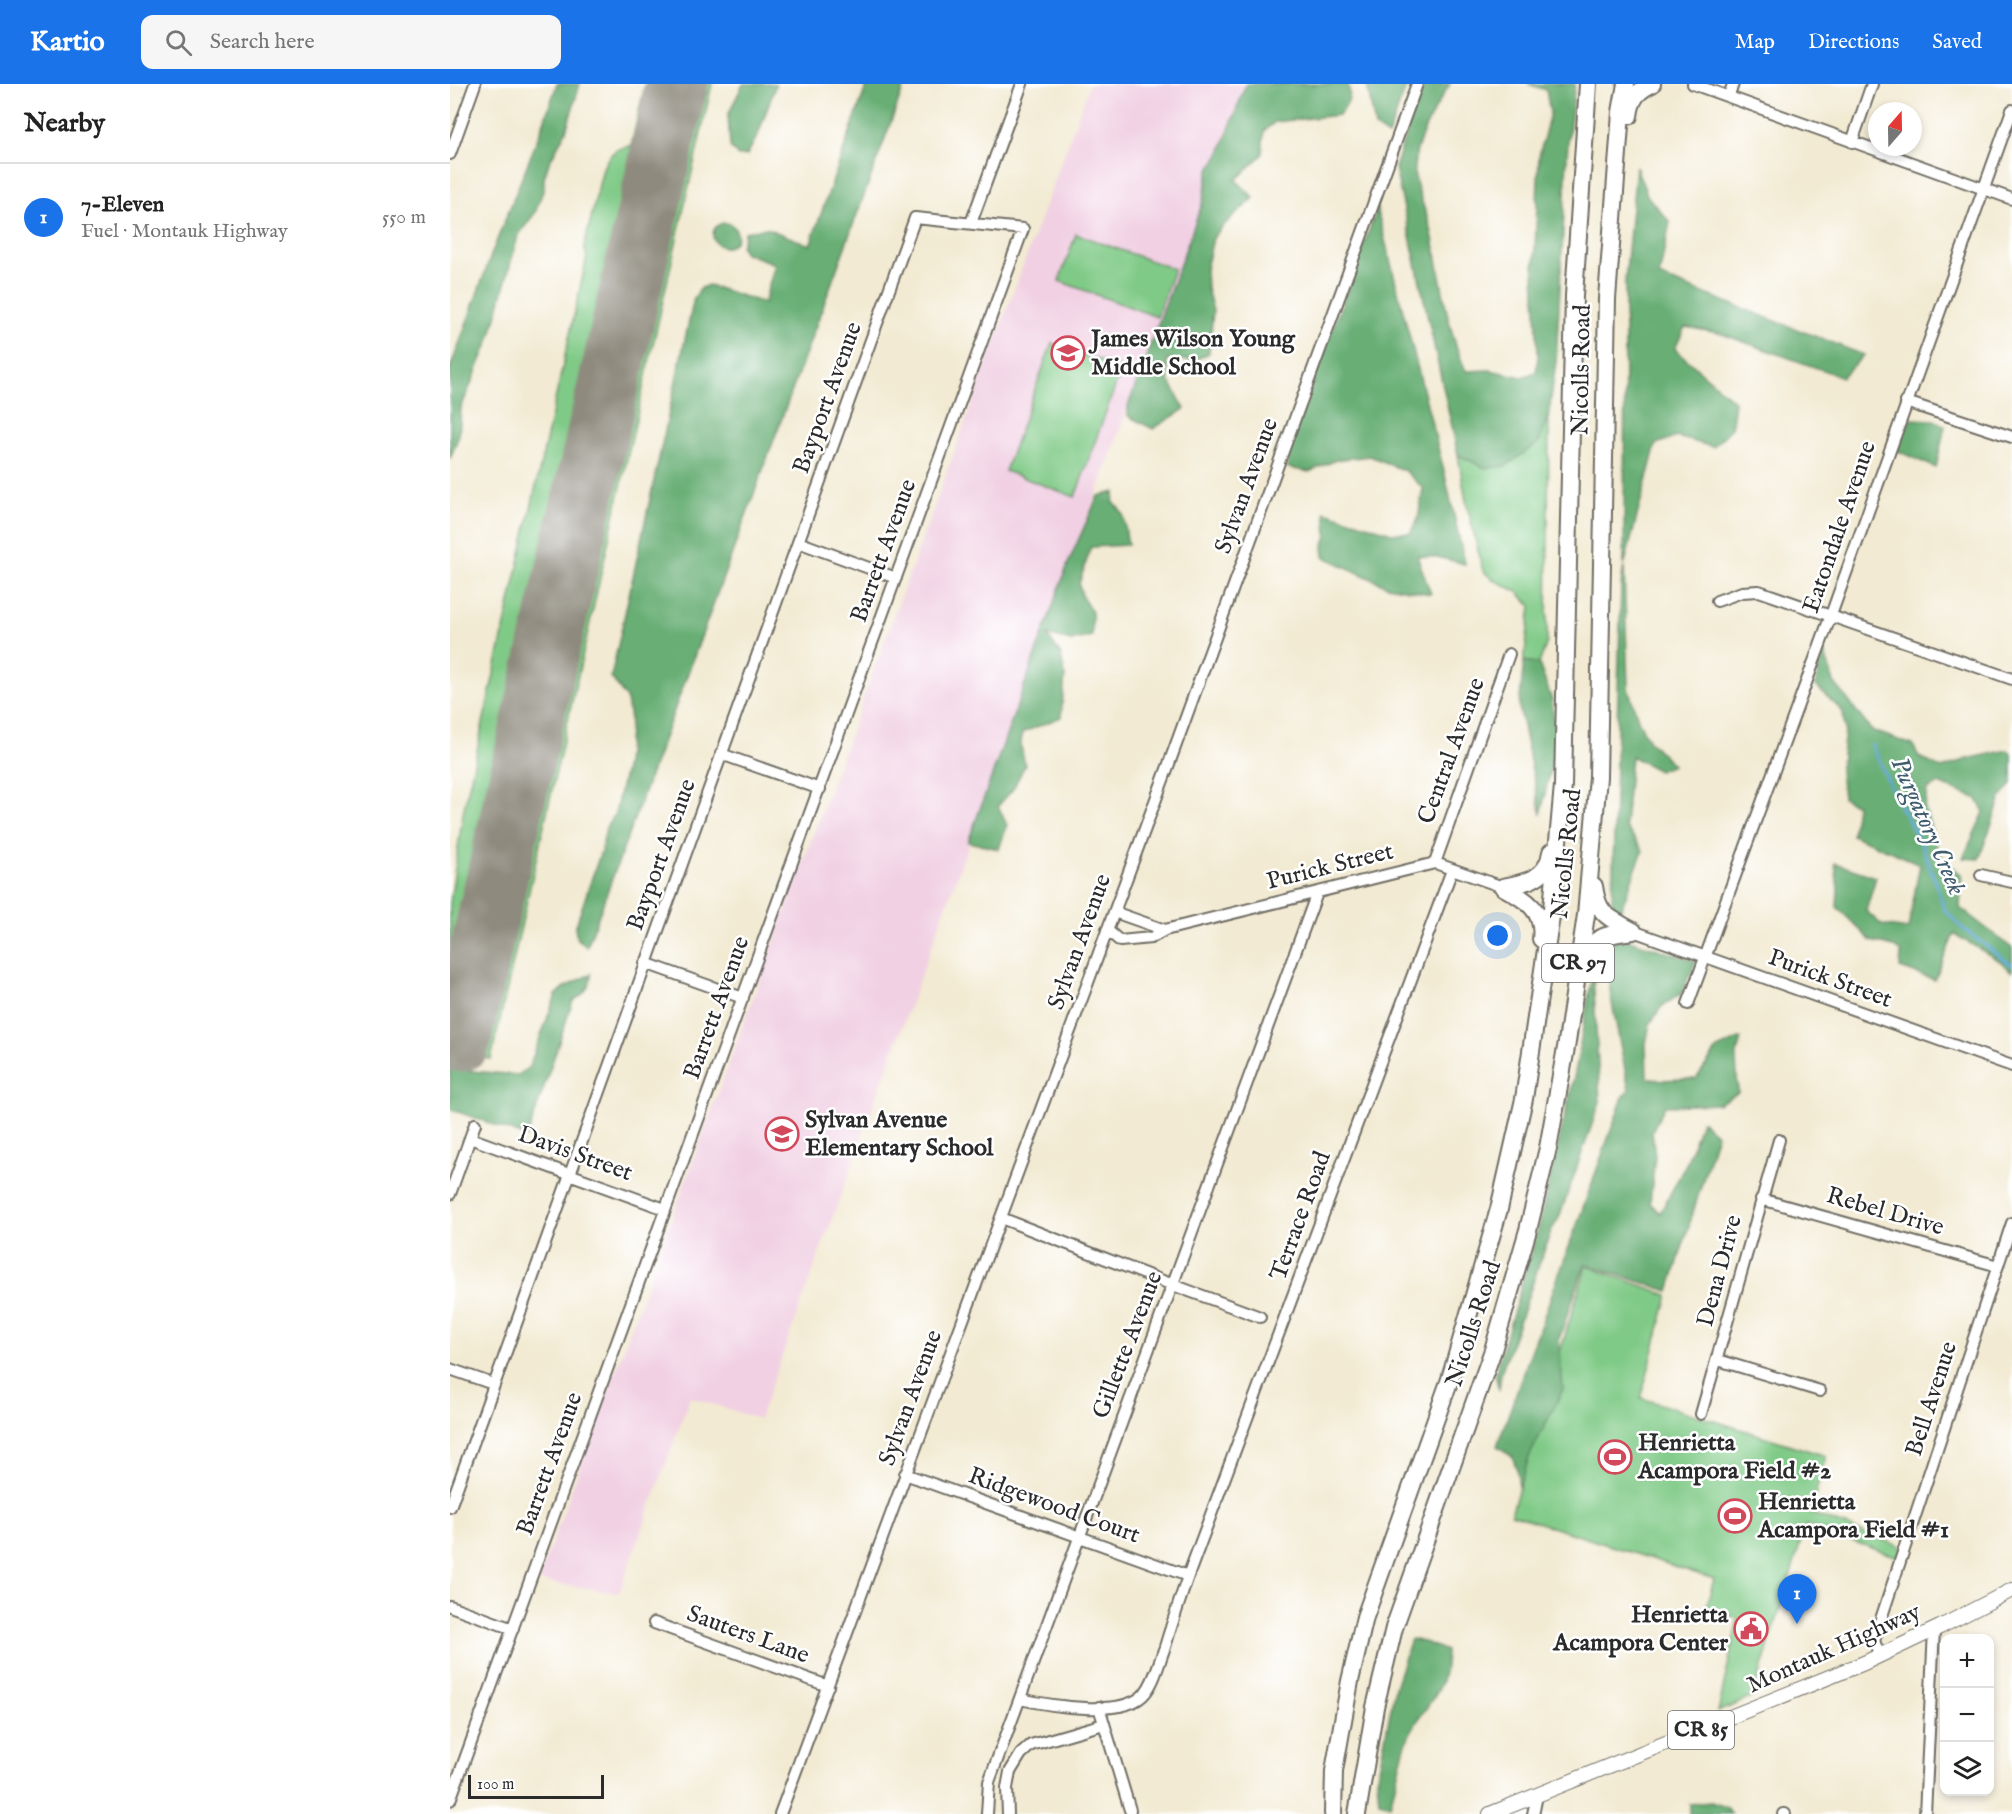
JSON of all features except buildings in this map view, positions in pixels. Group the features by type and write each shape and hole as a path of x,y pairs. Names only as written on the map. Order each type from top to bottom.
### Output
{"highway":[{"name":"Nicolls Road","path":"1357,1814 1375,1707 1394,1628 1493,1350 1528,1230 1548,1148 1573,1000 1592,866 1598,777 1607,299 1621,112 1626,84"},
{"path":"1611,238 1619,201 1630,107 1634,96 1642,88 1652,84"},
{"name":"Nicolls Road","path":"1333,1814 1334,1771 1350,1681 1365,1617 1450,1379 1499,1209 1524,1099 1553,903 1561,808 1574,296 1587,87"},
{"path":"1503,887 1527,883 1543,873 1550,859 1553,826 1561,808"},
{"path":"1592,866 1596,904 1606,915 1633,931"},
{"path":"1503,887 1525,899 1535,910 1543,926 1538,962 1543,970"},
{"path":"1573,1000 1587,953 1594,942 1603,936 1633,931"},
{"path":"1323,1814 1334,1771"},
{"path":"1363,1780 1365,1801 1371,1814"}],"main road":[{"name":"Montauk Highway","path":"1538,1796 1880,1656 2012,1590"},
{"name":"CR 85","path":"1490,1814 1538,1796"}],"street":[{"path":"450,154 475,84"},
{"path":"971,223 1022,84"},
{"name":"Sylvan Avenue","path":"780,1814 1417,84"},
{"path":"1693,84 2012,199"},
{"path":"1729,96 1733,84"},
{"path":"1852,142 1872,84"},
{"name":"Eatondale Avenue","path":"1688,1004 1831,615 2012,110"},
{"name":"Bayport Avenue","path":"450,1507 915,218 971,223"},
{"name":"Barrett Avenue","path":"450,1800 1023,230 971,223"},
{"path":"1906,402 2012,437"},
{"path":"798,543 896,578"},
{"path":"1717,601 1742,592 1759,591 2012,679"},
{"name":"Central Avenue","path":"1436,863 1509,654"},
{"path":"721,754 820,789"},
{"path":"1436,863 1503,887"},
{"name":"Purick Street","path":"1107,930 1120,941 1151,938 1165,930 1436,863"},
{"name":"Terrace Road","path":"1020,1699 1058,1707 1099,1707 1123,1706 1144,1695 1157,1670 1188,1576 1452,870"},
{"path":"1981,875 2012,882"},
{"name":"Gillette Avenue","path":"987,1814 989,1782 1317,893"},
{"path":"1114,912 1165,930"},
{"name":"Purick Street","path":"1633,931 2012,1066"},
{"path":"645,963 743,998"},
{"path":"450,1194 475,1124"},
{"name":"Davis Street","path":"470,1138 665,1209"},
{"name":"Dena Drive","path":"1701,1414 1779,1140"},
{"name":"Rebel Drive","path":"1761,1199 1998,1266"},
{"path":"1000,1218 1260,1317"},
{"name":"Bell Avenue","path":"1880,1656 1874,1643 2012,1222"},
{"path":"1718,1360 1820,1391"},
{"path":"450,1369 493,1384"},
{"name":"Ridgewood Court","path":"905,1474 1188,1576"},
{"path":"450,1606 513,1629"},
{"name":"Sauters Lane","path":"654,1623 828,1686"},
{"path":"1925,1814 1934,1630"},
{"path":"1099,1707 1130,1810"},
{"path":"1008,1814 1006,1788 1011,1772 1021,1754 1031,1745 1104,1724"},
{"path":"1533,1814 1538,1796"}],"shaded area":[{"path":"1090,84 1246,84 759,1419 690,1397 619,1593 538,1581"}],"green space":[{"path":"557,84 580,84 566,131 549,163 544,178 544,188 535,213 518,236 490,339 461,408 459,435 450,459 450,369"},
{"path":"645,84 712,84 491,1059 450,1051 450,903 463,813 587,257 584,247 603,168 614,152 631,146"},
{"path":"743,84 776,84 758,135 747,155 738,156 730,147 728,115"},
{"path":"867,84 905,84 587,947 577,939 575,928 602,848 606,827 615,814 626,764 630,720 627,700 611,677 694,298 701,288 708,285 764,303 775,264 745,253 741,247 745,232 766,228 810,245"},
{"path":"1246,84 1348,84 1349,97 1339,115 1275,122 1264,131 1262,155 1236,180 1254,198 1213,238 1206,269 1207,288 1213,311 1209,353 1194,361 1167,359 1169,380 1185,409 1153,429 1128,416 1128,406 1202,204 1209,170 1220,153"},
{"path":"1367,84 1407,84 1388,136 1375,127"},
{"path":"1425,84 1450,84 1422,134 1414,174 1431,229 1453,337 1466,371 1490,370 1522,377 1536,372 1538,356 1534,273 1539,156 1550,113 1546,90 1528,84 1575,84 1568,141 1556,362 1549,414 1539,442 1506,466 1485,468 1458,455 1395,168 1414,109"},
{"path":"1636,167 1648,197 1670,222 1659,276 1864,355 1842,377 1719,333 1685,327 1675,349 1735,402 1731,429 1713,447 1677,437 1656,444 1624,566 1625,281"},
{"path":"1377,209 1445,475 1465,564 1437,557 1417,556 1431,594 1387,586 1324,557 1323,547 1327,535 1325,512 1392,533 1410,533 1418,519 1423,488 1405,471 1370,456 1336,460 1309,472 1288,468 1288,449"},
{"path":"725,223 734,226 737,235 734,244 725,247 716,244 713,235 716,226"},
{"path":"1076,234 1174,269 1157,317 1059,281"},
{"path":"1052,343 1122,368 1075,497 1005,471"},
{"path":"1549,414 1547,642 1539,664 1524,661 1531,606 1518,592 1494,580 1483,571 1466,501 1458,455 1485,467 1506,466"},
{"path":"1911,419 1934,420 1945,426 1936,468 1896,450 1905,427"},
{"path":"1115,492 1113,501 1123,514 1128,545 1091,547 1079,584 1083,599 1092,612 1092,636 1071,641 1047,635 1061,655 1065,676 1061,717 1022,733 1021,746 1025,765 1013,789 998,806 1007,825 999,849 968,842 1069,561 1098,496"},
{"path":"1624,566 1628,688 1639,722 1649,741 1673,765 1659,771 1631,756 1625,826 1643,850 1620,912 1612,902 1621,585"},
{"path":"1824,651 1834,682 1871,730 1913,745 1919,757 1942,769 1967,759 2008,750 2012,753 2012,784 2001,798 1979,859 1963,858 1984,812 1976,798 1938,784 1927,790 1925,809 1943,858 1962,875 1960,908 2012,948 2012,972 2000,961 1954,934 1935,980 1900,968 1901,952 1894,947 1871,941 1837,907 1838,889 1835,863 1876,877 1866,911 1882,925 1908,929 1920,864 1852,835 1856,805 1843,798 1840,770 1845,731 1843,712 1815,685"},
{"path":"1524,661 1539,664 1552,700 1556,742 1541,814 1519,707"},
{"path":"1629,940 1696,961 1681,994 1662,1006 1650,1024 1646,1043 1647,1078 1696,1079 1717,1049 1741,1038 1736,1058 1738,1093 1718,1104 1665,1106 1652,1131 1655,1156 1650,1203 1660,1213 1687,1162 1701,1121 1717,1134 1669,1291 1585,1264 1559,1339 1563,1389 1529,1457 1519,1488 1517,1470 1512,1456 1497,1446 1623,1097 1629,1090 1611,998 1605,948 1614,941"},
{"path":"1593,971 1600,1102 1501,1373 1499,1390 1495,1374 1538,1229 1575,1073"},
{"path":"591,974 586,990 573,1001 527,1137 450,1109 450,1069 518,1075 529,1067 556,995 565,987"},
{"path":"1586,1266 1668,1295 1641,1398 1826,1456 1810,1513 1902,1547 1898,1557 1806,1525 1753,1697 1718,1712 1738,1619 1706,1608 1714,1579 1511,1514"},
{"path":"1411,1639 1446,1651 1445,1666 1439,1688 1416,1722 1407,1741 1390,1805 1379,1802 1377,1779 1395,1687"},
{"path":"1711,1802 1726,1807 1731,1814 1690,1814 1690,1804"}],"waterway":[{"name":"Purgatory Creek","path":"1872,745 1895,797 1922,845 1945,910 1962,928 2012,965"}],"runway":[{"path":"460,1041 677,84"}],"place":[{"name":"James Wilson Young Middle School","path":"1068,353"},
{"name":"Sylvan Avenue Elementary School","path":"782,1134"},
{"name":"Henrietta Acampora Field #2","path":"1615,1457"},
{"name":"Henrietta Acampora Field #1","path":"1735,1516"},
{"name":"7-Eleven","path":"1797,1624"},
{"name":"Henrietta Acampora Center","path":"1751,1629"}]}
